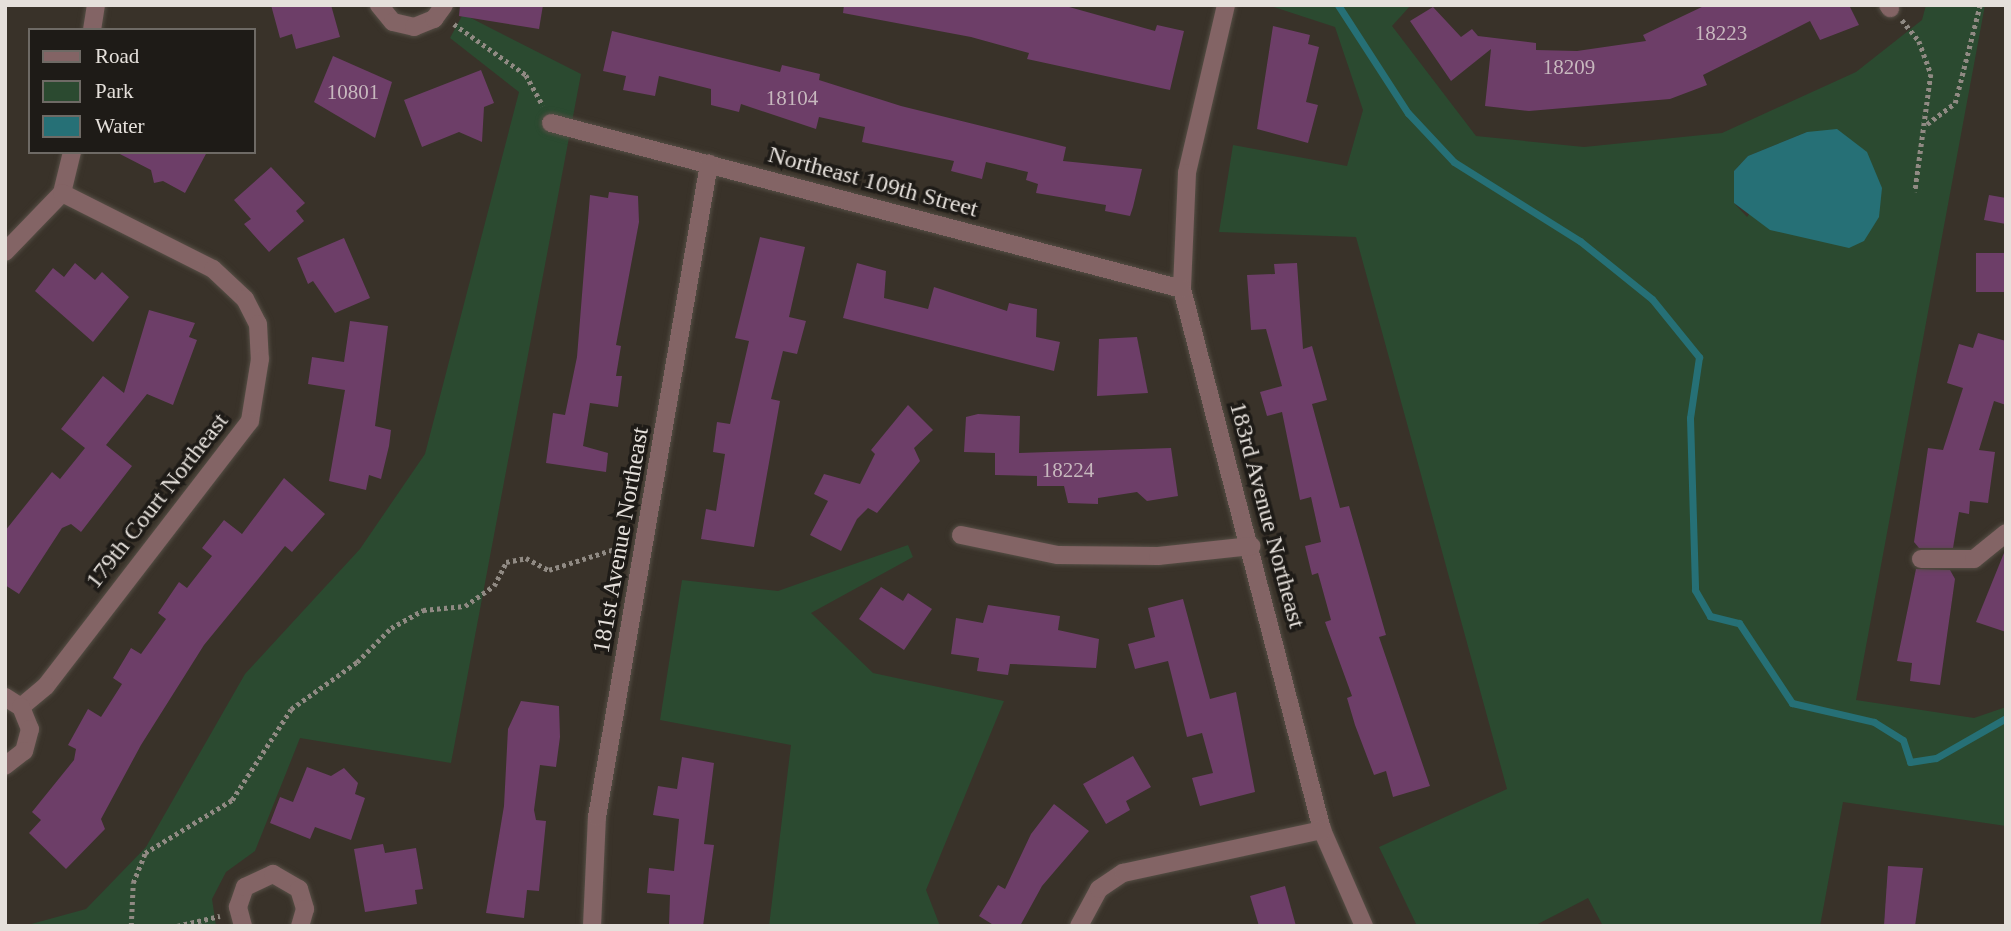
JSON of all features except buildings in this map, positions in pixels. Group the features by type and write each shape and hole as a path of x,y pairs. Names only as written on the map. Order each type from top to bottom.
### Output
{"street":[{"path":"92,28 96,5"},
{"path":"379,5 403,26 425,24 441,9"},
{"name":"183rd Avenue Northeast","path":"1226,5 1186,184 1182,289 1251,546 1322,831 1364,926"},
{"name":"Northeast 109th Street","path":"551,122 1182,289"},
{"path":"5,252 62,194 72,154"},
{"name":"181st Avenue Northeast","path":"592,926 597,817 709,164"},
{"name":"179th Court Northeast","path":"21,707 46,686 250,421 260,359 258,324 246,299 213,269 62,194"},
{"path":"1921,559 1974,559 2006,533"},
{"path":"961,535 1058,555 1158,556 1251,546"},
{"path":"5,697 21,707 29,740 5,766"},
{"path":"1079,926 1099,889 1123,873 1322,831"},
{"path":"241,919 240,897 253,880 283,877 304,899 300,926"}],"path":[{"path":"1926,125 1955,103 1980,5"},
{"path":"1889,6 1919,41 1931,74 1915,192"},
{"path":"441,9 536,88"},
{"path":"131,926 133,883 145,853 232,800 291,709 358,662 391,628 423,610 465,606 494,586 506,562 526,558 549,570 618,548"},
{"path":"177,926 241,919"}],"green space":[{"path":"1268,5 1411,5 1392,26 1476,136 1584,147 1722,133 1856,72 1922,20 1926,5 1985,5 1856,700 1974,718 2006,707 2006,826 1843,802 1820,926 1603,926 1588,898 1534,926 1417,926 1379,847 1507,789 1356,237 1219,232 1233,145 1347,166 1363,110 1335,27","holes":["1807,132 1747,217 1734,203 1734,171 1748,156"]},
{"path":"463,14 581,74 451,763 300,738 255,851 226,872 212,899 216,926 24,926 86,909 146,847 245,674 360,549 425,454 519,92 450,38"},
{"path":"908,545 913,557 811,613 873,673 1004,701 926,890 940,926 769,926 791,745 660,720 682,580 778,591"}],"water":[{"path":"1837,129 1867,152 1882,188 1879,217 1864,241 1849,248 1770,230 1734,203 1734,171 1748,156 1807,132"}],"waterway":[{"path":"1338,5 1408,113 1454,162 1580,241 1652,299 1699,357 1690,418 1695,590 1710,616 1739,623 1792,703 1874,722 1903,740 1910,762 1936,758 2006,718"}]}
